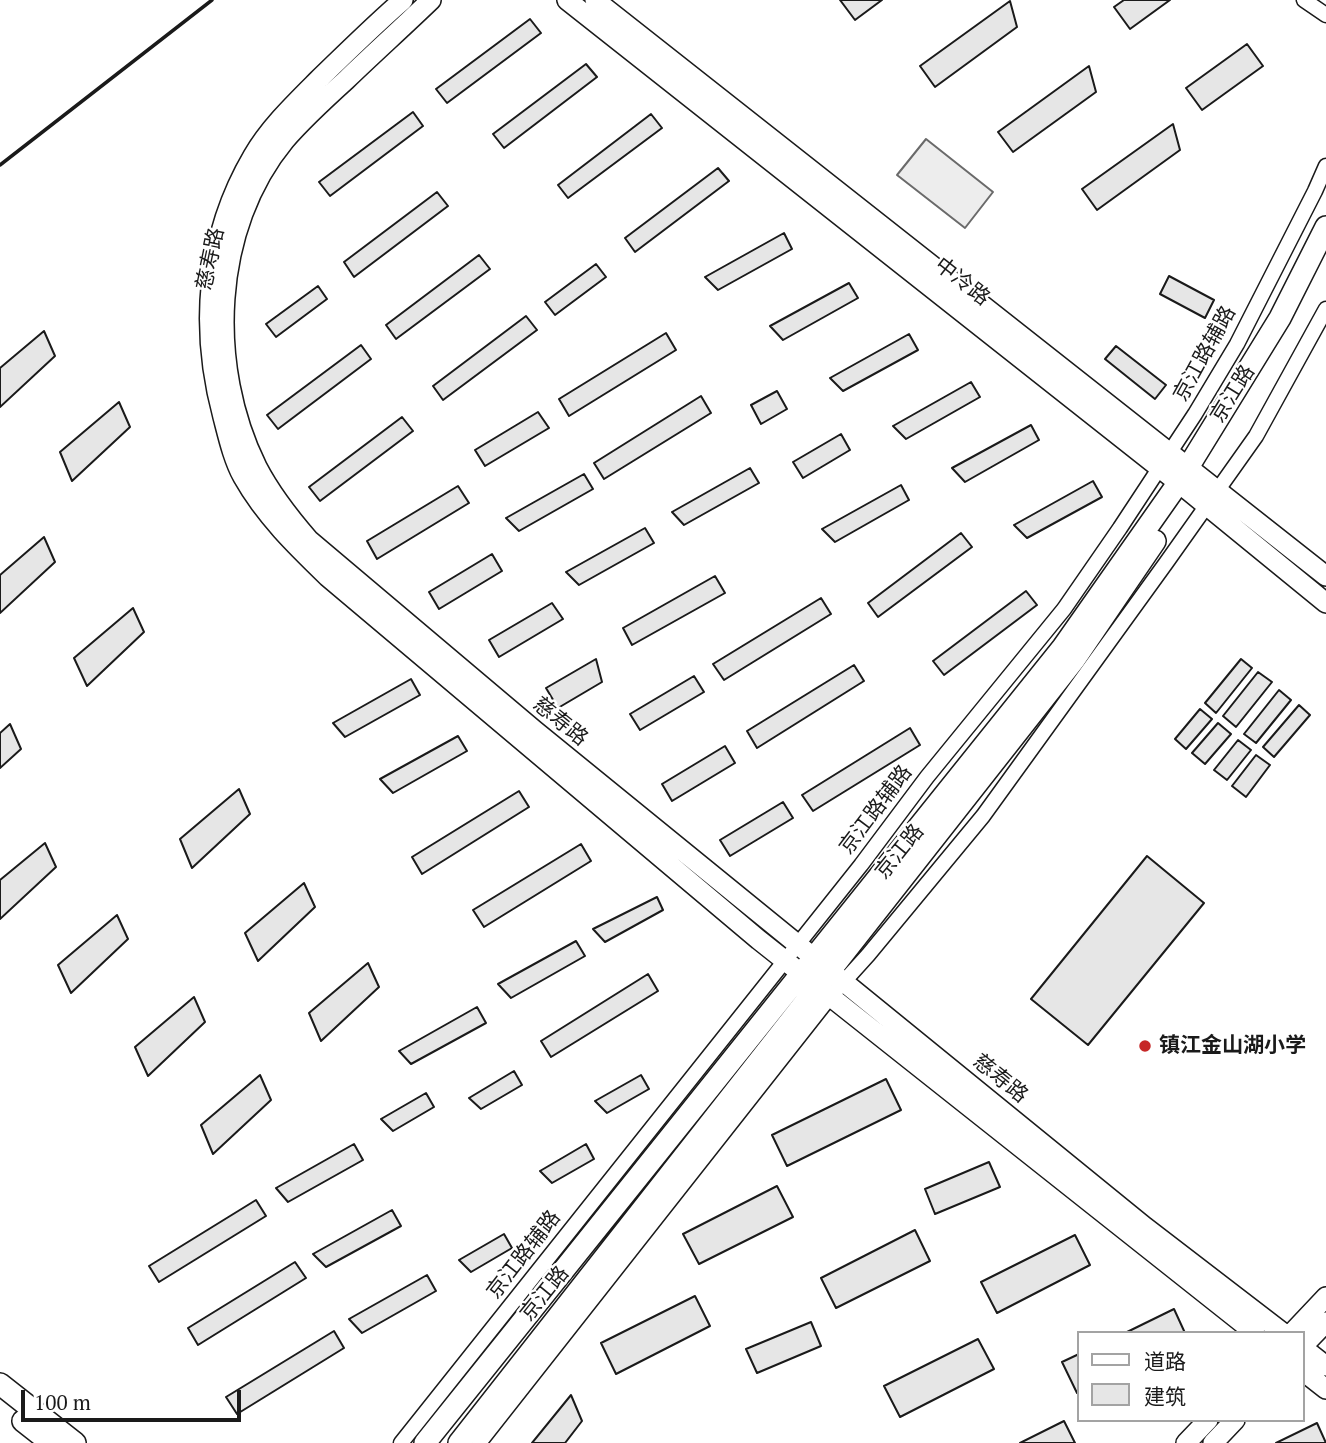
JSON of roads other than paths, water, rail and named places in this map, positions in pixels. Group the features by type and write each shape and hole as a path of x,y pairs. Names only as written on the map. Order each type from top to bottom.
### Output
{"main road":[{"name":"京江路","path":"1189,479 1280,318 1326,227"},
{"name":"京江路","path":"459,1443 1074,660 1189,479 1292,325 1326,257"},
{"name":"京江路","path":"425,1443 823,978"},
{"path":"0,1384 75,1443"},
{"path":"0,1402 51,1443"}],"street":[{"name":"慈寿路","path":"403,0 358,40 274,127 254,154 230,198 217,245 211,286 209,334 212,370 229,441 241,474 269,518 328,577 785,961 823,978 1280,1331"},
{"name":"慈寿路","path":"431,0 311,112 284,141 257,182 232,250 225,284 226,362 232,395 257,466 279,505 309,540 534,730 797,944 823,978 1253,1331"},
{"name":"中冷路","path":"567,0 1165,460"},
{"name":"中冷路","path":"595,0 1189,479 1326,603"},
{"path":"1304,0 1326,15"},
{"name":"京江路辅路","path":"401,1443 785,961 927,777 1064,609 1165,460 1237,344 1326,166"},
{"path":"479,1443 823,978 983,816 1256,436 1326,309"},
{"name":"中冷路","path":"1212,498 1326,576"},
{"path":"1294,1331 1326,1297"},
{"path":"1305,1345 1326,1322"},
{"path":"1305,1349 1326,1366"},
{"path":"1305,1373 1326,1389"},
{"path":"1186,1443 1206,1422"},
{"path":"1213,1443 1233,1422"}],"place":[{"name":"镇江金山湖小学","path":"1145,1046"}]}
